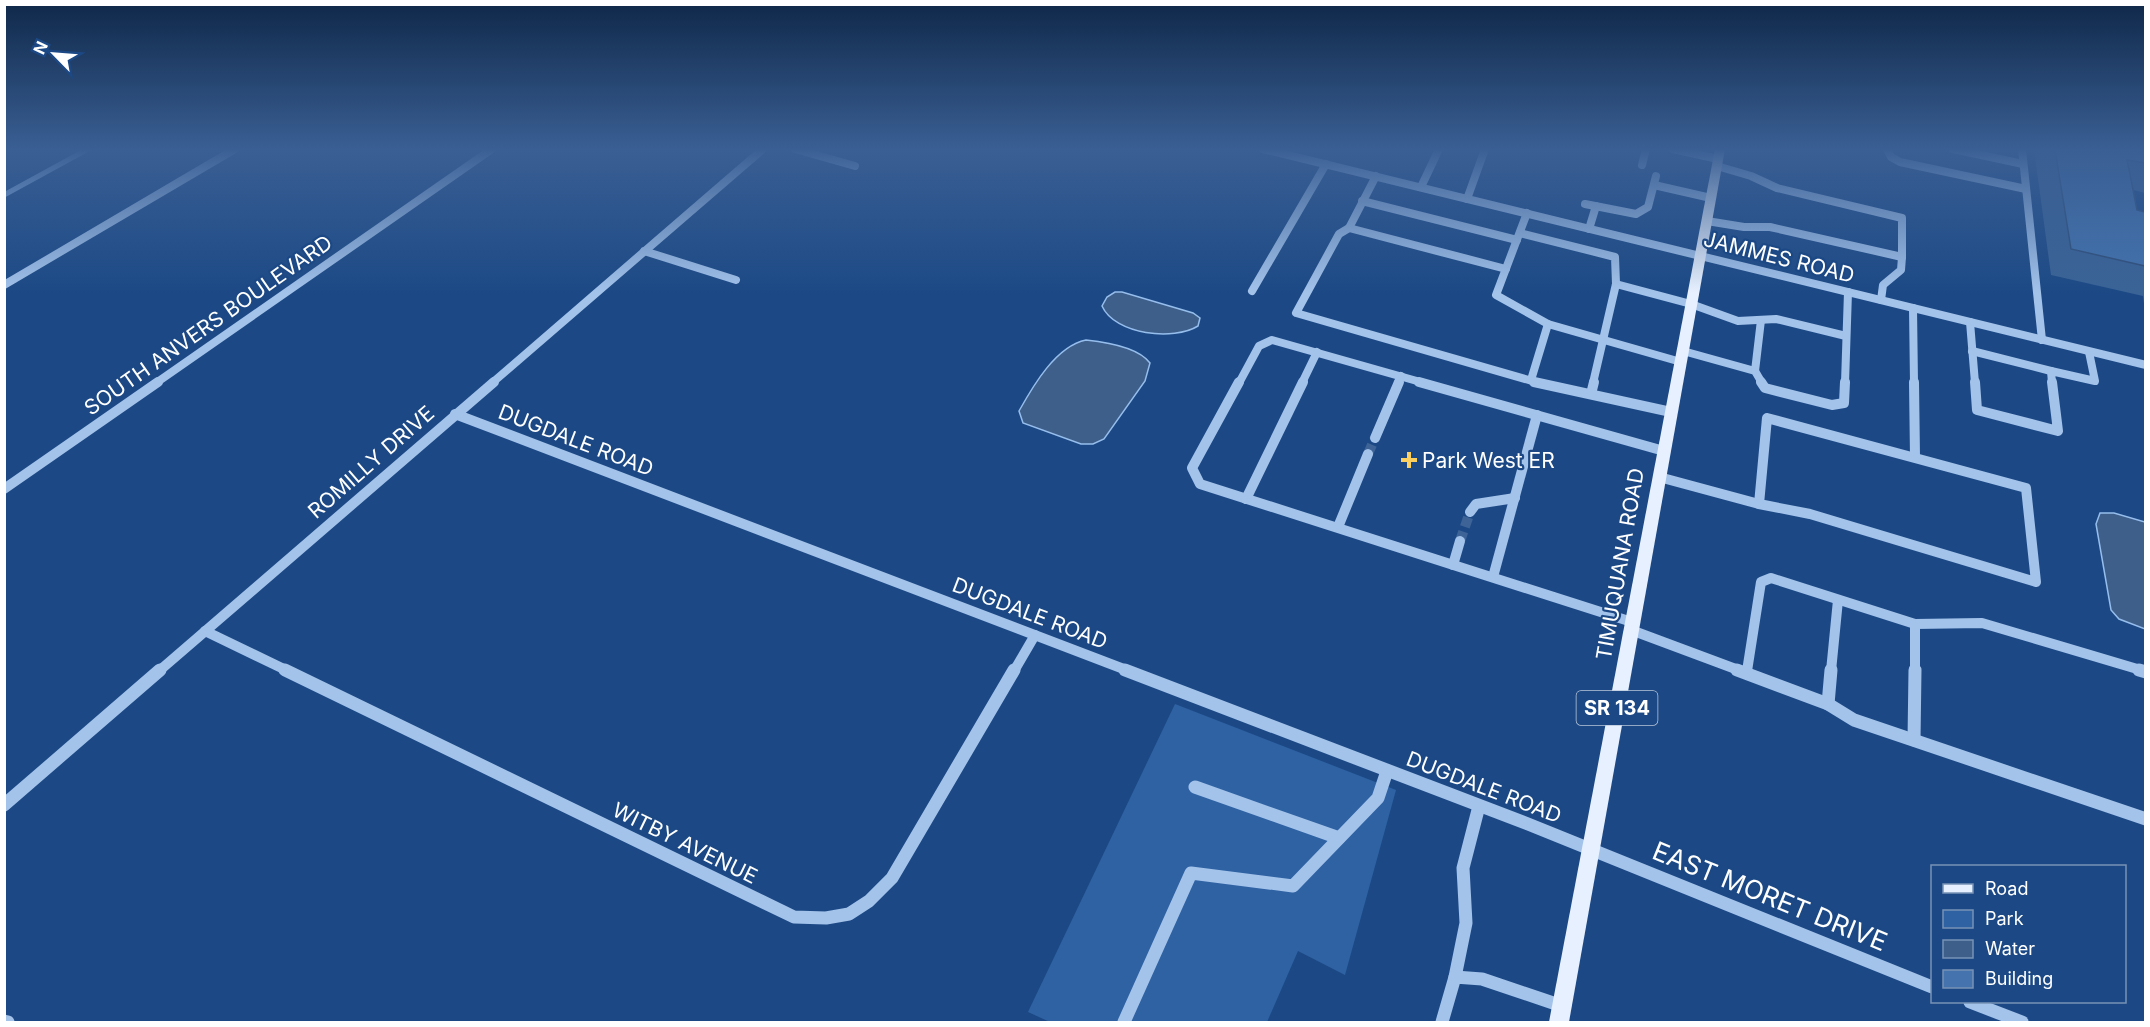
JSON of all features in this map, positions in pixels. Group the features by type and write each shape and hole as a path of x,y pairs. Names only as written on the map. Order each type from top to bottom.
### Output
{"main road":[{"name":"TIMUQUANA ROAD","path":"1560,1014 1711,198"}],"street":[{"path":"4,285 154,197"},
{"name":"SOUTH ANVERS BOULEVARD","path":"4,489 423,197"},
{"name":"ROMILLY DRIVE","path":"4,805 707,197"},
{"path":"1252,291 1307,197"},
{"path":"1364,197 1349,228 1339,234 1296,313 1531,380 1671,412"},
{"name":"JAMMES ROAD","path":"1458,197 1527,213 1581,235 1700,256 2145,365"},
{"path":"1585,204 1636,214 1648,207 1651,197"},
{"path":"1812,197 1902,218 1901,270 1883,285 1881,300"},
{"path":"2027,197 2042,340"},
{"path":"1362,201 1518,236 1581,235 1615,257 1616,284 1591,394"},
{"path":"1581,235 1596,206"},
{"path":"1527,213 1496,295 1548,324 1682,357 1755,371"},
{"path":"1707,220 1744,227 1770,227 1902,257"},
{"path":"1349,228 1506,269"},
{"path":"644,251 736,280"},
{"path":"1616,284 1691,304 1738,321 1776,319 1846,336"},
{"path":"1761,320 1755,371 1766,388 1832,405 1844,403 1848,292"},
{"path":"1913,308 1915,457"},
{"path":"1970,322 1977,410 2058,431 2051,370"},
{"path":"1531,380 1548,324"},
{"path":"1664,451 1272,340 1259,346 1192,468 1200,484 1493,577 1632,626 1828,704 1854,720 2145,819"},
{"path":"1972,351 2095,381 2089,352"},
{"path":"1246,498 1317,352"},
{"path":"1375,438 1401,376"},
{"name":"DUGDALE ROAD","path":"455,414 1590,849"},
{"path":"1493,577 1537,415"},
{"path":"1659,477 1759,504 1810,514 2036,582 2026,488 1767,418 1759,504"},
{"path":"1338,527 1368,454"},
{"path":"1470,512 1476,504 1515,498"},
{"path":"1453,565 1460,541"},
{"path":"1747,672 1761,582 1771,578 1915,624 1982,623 2145,672"},
{"path":"1828,704 1838,600"},
{"path":"1914,740 1915,624"},
{"name":"WITBY AVENUE","path":"205,631 794,917 825,920 853,914 875,897 892,878 1035,635"},
{"path":"1124,1023 1191,873 1293,886 1378,798 1387,771"},
{"path":"1195,787 1339,838"},
{"path":"1442,1023 1455,977 1466,923 1463,868 1479,806"},
{"name":"EAST MORET DRIVE","path":"1590,849 1931,987"},
{"path":"1455,977 1482,979 1560,1014"},
{"path":"1972,1003 2022,1023"}],"green space":[{"path":"1175,704 1396,790 1345,975 1298,951 1267,1022 1050,1022 1028,1012"}],"water":[{"path":"1115,292 1122,292 1193,313 1200,318 1198,326 1188,331 1161,334 1132,329 1109,316 1102,306 1107,297"},
{"path":"1086,340 1129,349 1150,363 1145,381 1104,439 1093,444 1081,444 1023,423 1019,411 1046,368 1065,350"},
{"path":"2100,513 2114,513 2145,522 2145,629 2119,619 2111,610 2096,524"}],"building":[{"path":"2063,197 2134,197 2137,210 2145,212 2145,266 2071,249"}],"tunnel":[{"path":"1368,454 1375,438"},
{"path":"1460,541 1470,512"}],"place":[{"name":"Park West ER","path":"1409,460"}]}
